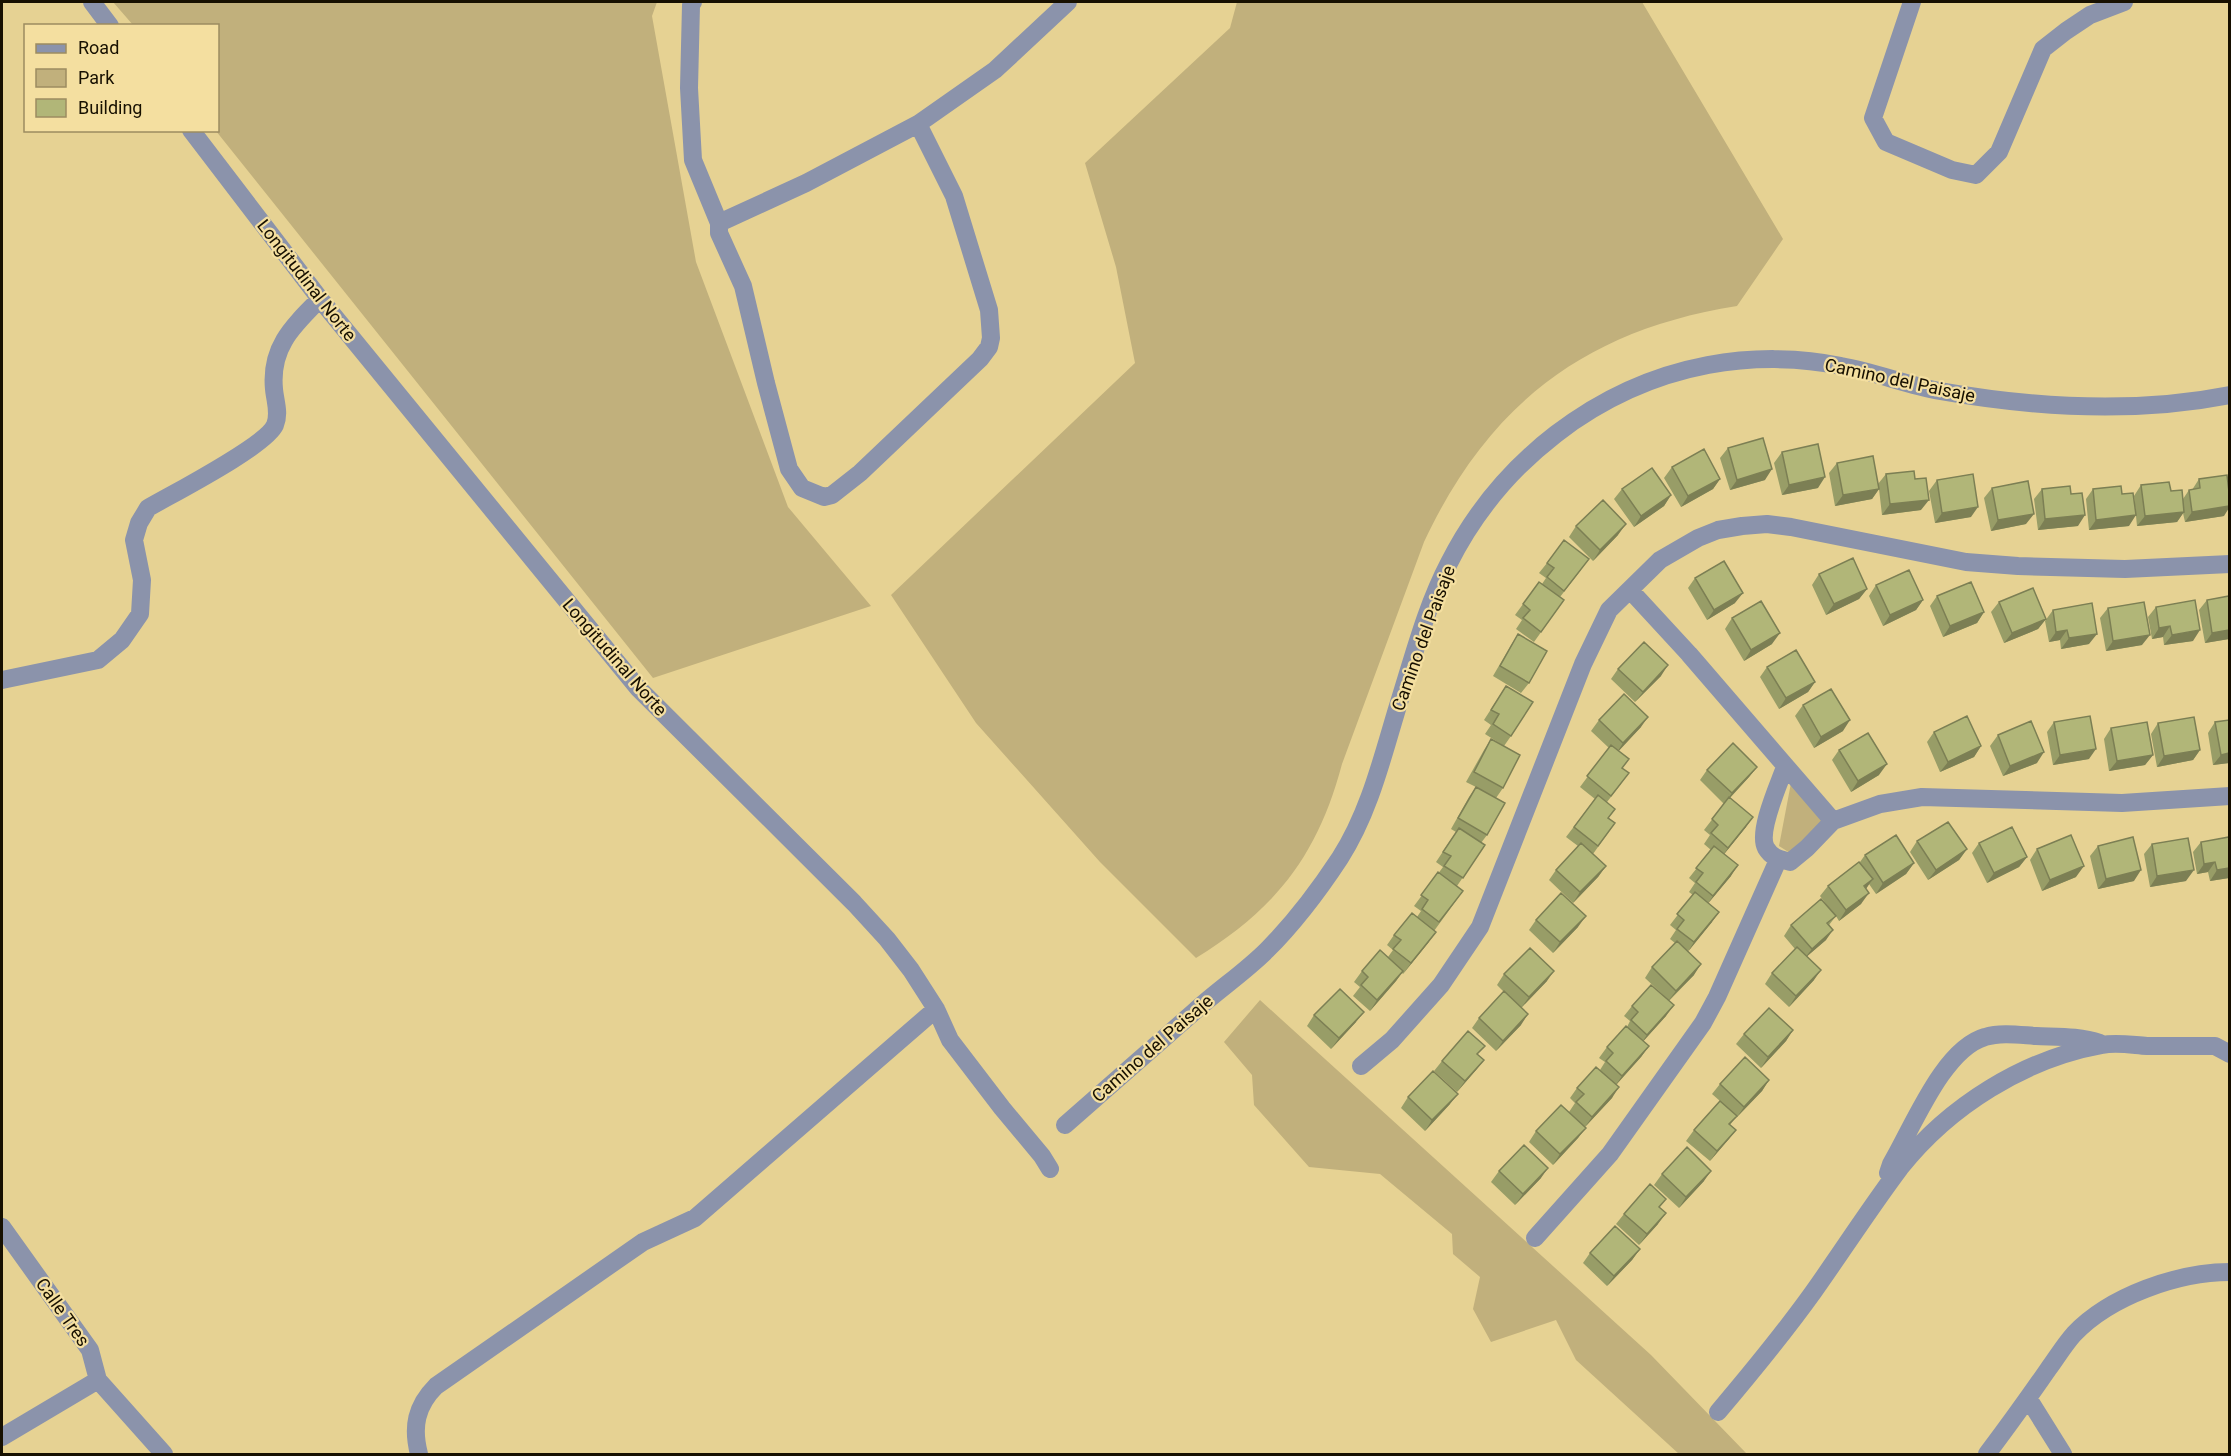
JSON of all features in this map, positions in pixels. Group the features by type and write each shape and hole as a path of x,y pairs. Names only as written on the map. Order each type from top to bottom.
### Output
{"street":[{"path":"92,2 108,24"},
{"path":"693,2 691,5 689,88 693,160 719,223 719,233 743,286 789,469 802,488 824,497 832,495 860,473 980,359 989,347 991,338 989,310 954,196 918,124"},
{"path":"719,223 806,183 918,124 995,69 1068,2"},
{"path":"1912,2 1873,118 1886,142 1952,170 1976,175 1999,152 2043,49 2090,15 2124,2"},
{"name":"Longitudinal Norte","path":"193,132 320,299 638,688 867,917 911,970 936,1009 950,1040 1050,1169"},
{"path":"2,680 98,660 122,640 140,614 142,580 134,540 139,523 148,508 254,447 274,427 277,410 273,363 282,342 297,322 320,299"},
{"name":"Camino del Paisaje","path":"1065,1125 1266,950 1324,881 1343,854 1362,812 1434,596 1449,562 1467,532 1506,480 1549,438 1573,420 1626,390 1654,379 1710,365 1767,359 1838,365 1936,390 2033,404 2090,407 2150,406 2229,396"},
{"path":"1362,1066 1392,1040 1441,985 1480,927 1583,664 1609,610 1660,560 1678,547 1726,529 1767,524 1966,562 2125,569 2229,564"},
{"path":"1630,590 1683,647 1833,820"},
{"path":"1785,766 1766,826 1766,848 1778,860 1790,862 1833,820 1880,804 1922,797 2122,803 2229,796"},
{"path":"1535,1238 1610,1154 1703,1023 1722,987 1778,860"},
{"path":"419,1455 415,1439 417,1416 420,1405 436,1386 643,1242 695,1218 936,1009"},
{"path":"1884,1191 1891,1164 1946,1068 1964,1047 1996,1035 2085,1038 2104,1044"},
{"path":"1718,1412 1814,1291 1908,1160 1942,1124 1990,1089 2041,1063 2104,1044 2215,1046 2229,1054"},
{"name":"Calle Tres","path":"2,1227 90,1350 98,1380 164,1455"},
{"path":"1987,1455 2074,1334 2116,1304 2139,1292 2189,1276 2229,1272"},
{"path":"2,1437 98,1380"},
{"path":"2028,1398 2064,1455"}],"green space":[{"path":"113,2 657,2 652,16 696,262 788,507 871,606 653,678 217,132 219,132 219,24 132,24"},
{"path":"1237,2 1642,2 1783,239 1737,306 1683,317 1634,333 1589,355 1548,381 1512,413 1479,450 1450,493 1424,542 1332,796 1306,852 1290,877 1271,899 1249,920 1196,958 1100,862 976,723 891,595 1135,363 1116,267 1085,163 1230,28"},
{"path":"1791,783 1823,822 1790,853 1779,846"},
{"path":"1260,1000 1651,1355 1747,1454 1679,1454 1576,1360 1556,1320 1491,1342 1473,1309 1480,1277 1453,1254 1452,1234 1380,1174 1309,1167 1254,1105 1252,1075 1224,1042"}],"building":[{"path":"1763,438 1772,469 1737,480 1728,448"},
{"path":"1818,444 1825,477 1789,485 1782,452"},
{"path":"1704,449 1720,479 1688,496 1672,467"},
{"path":"1873,456 1879,489 1843,495 1837,463"},
{"path":"1652,468 1671,495 1641,516 1622,489"},
{"path":"1914,471 1915,479 1926,478 1929,500 1890,504 1886,474"},
{"path":"1973,474 1978,507 1942,513 1937,480"},
{"path":"2227,475 2229,506 2192,512 2189,490 2200,488 2199,479"},
{"path":"2028,481 2034,514 1998,520 1992,488"},
{"path":"2169,482 2171,491 2182,490 2184,512 2145,516 2141,485"},
{"path":"2070,486 2071,494 2082,493 2085,515 2045,519 2042,489"},
{"path":"2121,486 2122,494 2133,493 2136,515 2096,520 2093,489"},
{"path":"1603,500 1626,524 1600,550 1576,526"},
{"path":"1564,540 1589,559 1564,591 1547,577 1554,568 1547,563"},
{"path":"1853,558 1867,589 1834,604 1819,574"},
{"path":"1724,561 1743,593 1714,610 1695,578"},
{"path":"1909,570 1923,600 1890,615 1876,585"},
{"path":"1539,582 1564,600 1541,632 1523,618 1530,610 1523,604"},
{"path":"1971,582 1984,612 1950,626 1937,596"},
{"path":"2033,588 2046,619 2012,633 1999,602"},
{"path":"2229,596 2229,630 2212,633 2207,600"},
{"path":"2195,600 2200,630 2172,635 2170,626 2159,628 2156,607"},
{"path":"1761,601 1780,633 1751,650 1732,618"},
{"path":"2144,602 2150,635 2113,641 2108,608"},
{"path":"2092,603 2097,634 2069,638 2067,630 2056,632 2053,610"},
{"path":"1518,634 1547,651 1529,683 1500,666"},
{"path":"1644,642 1668,665 1643,692 1618,669"},
{"path":"1796,650 1815,682 1786,698 1767,667"},
{"path":"1506,686 1533,702 1511,736 1493,724 1499,714 1491,710"},
{"path":"1831,689 1850,720 1821,737 1803,705"},
{"path":"1624,694 1648,717 1623,743 1599,720"},
{"path":"1967,716 1981,746 1948,762 1934,732"},
{"path":"2090,716 2096,749 2060,755 2054,722"},
{"path":"2194,717 2200,750 2164,756 2158,723"},
{"path":"2229,720 2229,753 2221,755 2215,722"},
{"path":"2031,721 2044,752 2010,766 1998,735"},
{"path":"2147,722 2153,755 2117,761 2111,728"},
{"path":"1868,733 1887,764 1858,781 1839,750"},
{"path":"1491,739 1520,755 1503,788 1474,772"},
{"path":"1733,743 1757,767 1732,793 1707,770"},
{"path":"1611,745 1629,759 1622,768 1629,773 1611,796 1587,776"},
{"path":"1476,787 1505,803 1487,835 1458,818"},
{"path":"1598,795 1615,809 1608,818 1615,823 1598,846 1574,827"},
{"path":"1729,797 1753,817 1728,848 1711,833 1718,825 1712,819"},
{"path":"1948,822 1967,849 1936,870 1917,841"},
{"path":"2012,827 2027,857 1994,873 1979,843"},
{"path":"1459,828 1485,845 1463,878 1444,866 1451,856 1443,852"},
{"path":"1896,835 1914,863 1883,883 1865,855"},
{"path":"2071,835 2084,866 2050,880 2037,849"},
{"path":"2133,837 2141,870 2106,879 2098,846"},
{"path":"2229,837 2229,868 2217,870 2215,862 2204,864 2201,842"},
{"path":"2188,838 2194,870 2157,876 2152,844"},
{"path":"1581,843 1606,866 1580,892 1556,870"},
{"path":"1714,846 1738,865 1713,896 1696,882 1703,873 1696,868"},
{"path":"1859,862 1873,879 1864,886 1869,893 1846,910 1828,886"},
{"path":"1438,872 1463,891 1439,922 1422,909 1428,900 1421,895"},
{"path":"1695,892 1719,912 1694,942 1677,929 1684,920 1677,914"},
{"path":"1561,893 1586,916 1560,942 1536,920"},
{"path":"1821,899 1836,916 1827,923 1833,930 1812,949 1791,925"},
{"path":"1412,913 1436,932 1411,963 1393,949 1401,940 1394,935"},
{"path":"1677,941 1701,964 1676,991 1652,967"},
{"path":"1797,947 1821,970 1796,996 1772,973"},
{"path":"1530,948 1554,971 1529,997 1504,974"},
{"path":"1380,950 1403,971 1377,1000 1361,985 1368,977 1362,971"},
{"path":"1651,985 1674,1005 1647,1035 1631,1020 1638,1012 1632,1006"},
{"path":"1340,989 1364,1012 1339,1038 1314,1015"},
{"path":"1504,991 1528,1014 1503,1041 1479,1018"},
{"path":"1769,1008 1793,1030 1768,1057 1744,1034"},
{"path":"1626,1026 1649,1046 1622,1076 1606,1061 1613,1053 1607,1047"},
{"path":"1468,1031 1485,1046 1477,1054 1484,1060 1465,1081 1442,1061"},
{"path":"1745,1057 1769,1080 1744,1107 1720,1084"},
{"path":"1596,1067 1619,1087 1592,1117 1576,1102 1584,1094 1577,1088"},
{"path":"1433,1071 1458,1094 1432,1120 1408,1097"},
{"path":"1720,1101 1737,1116 1729,1124 1736,1130 1717,1151 1694,1130"},
{"path":"1561,1105 1586,1128 1560,1154 1536,1131"},
{"path":"1524,1145 1548,1168 1523,1194 1499,1171"},
{"path":"1687,1147 1711,1171 1686,1197 1662,1174"},
{"path":"1650,1184 1666,1199 1659,1207 1666,1213 1647,1234 1624,1214"},
{"path":"1615,1226 1640,1249 1614,1276 1590,1253"}]}
